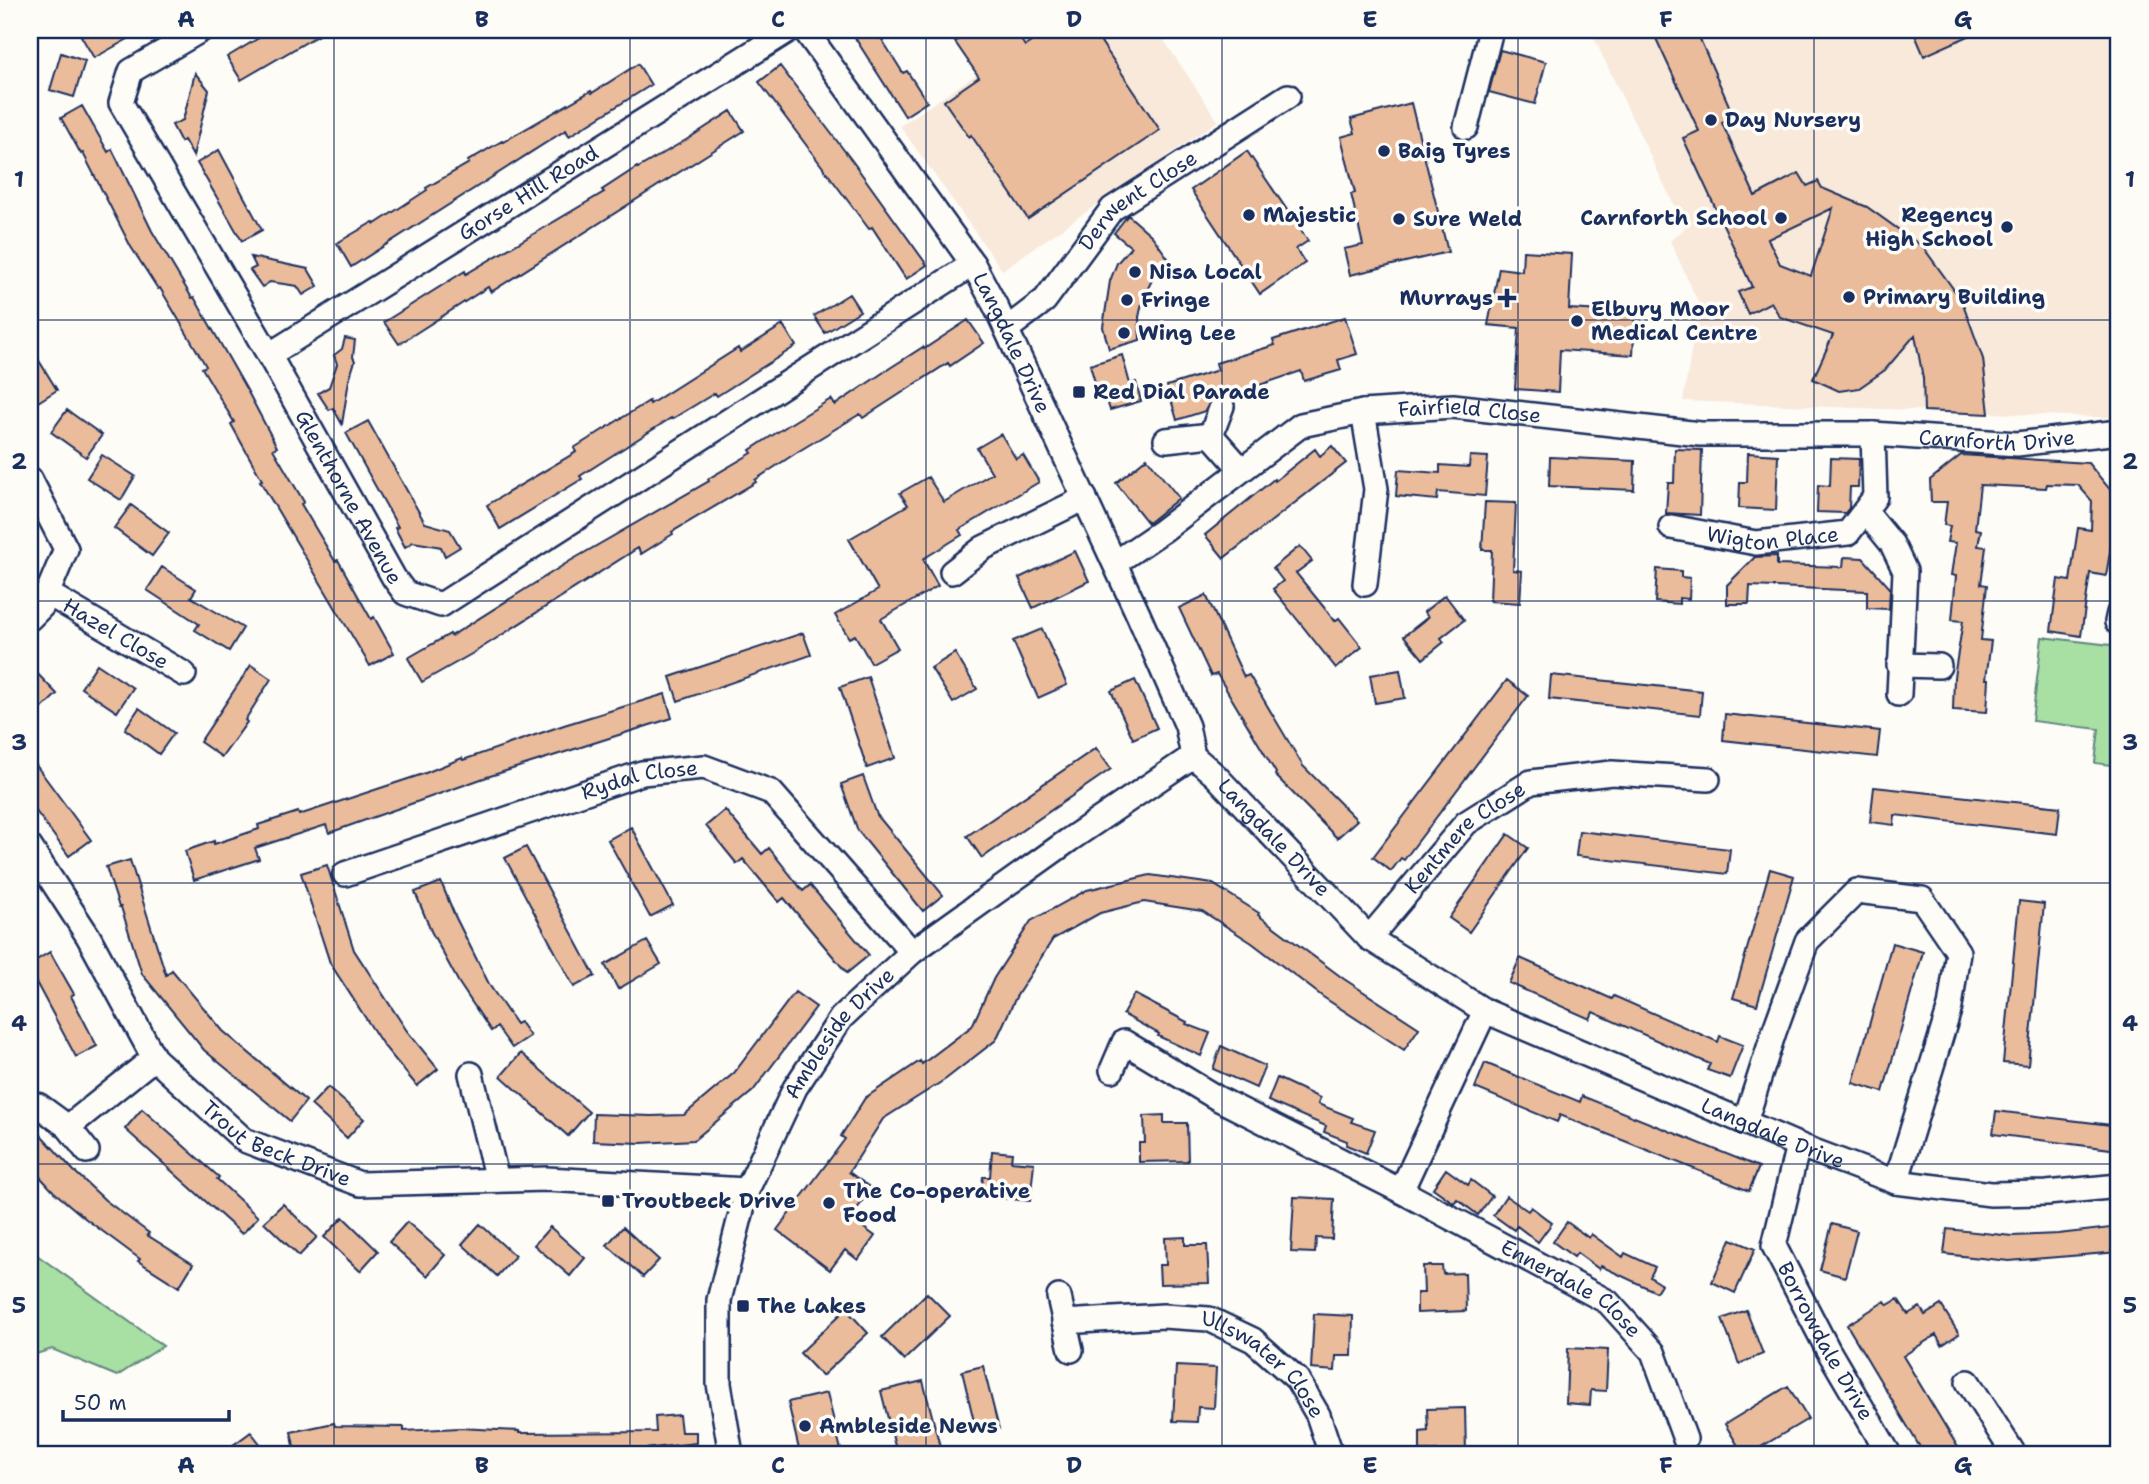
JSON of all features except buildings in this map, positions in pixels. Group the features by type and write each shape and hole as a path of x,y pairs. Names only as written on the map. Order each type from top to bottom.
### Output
{"street":[{"name":"Glenthorne Avenue","path":"201,30 131,71 121,103 269,355 394,578 405,593 441,605 973,264"},
{"name":"Gorse Hill Road","path":"269,355 789,30"},
{"name":"Langdale Drive","path":"805,30 973,264 1007,329 1115,563 1187,726 1193,756 1216,776 1369,938 1485,1012 1797,1145 1896,1182 1991,1194 2047,1193 2119,1186"},
{"path":"1466,127 1492,30"},
{"name":"Derwent Close","path":"1007,329 1045,300 1112,209 1288,96"},
{"path":"1211,435 1222,406"},
{"name":"Fairfield Close","path":"1115,563 1301,425 1363,412 1452,406 1700,434 1873,434"},
{"path":"1363,412 1376,489 1365,584"},
{"name":"Carnforth Drive","path":"1873,434 2017,444 2119,432"},
{"name":"Wigton Place","path":"1671,527 1756,543 1848,533 1875,497 1873,434"},
{"path":"1166,440 1211,435"},
{"path":"1211,435 1241,468"},
{"path":"30,479 66,549 41,606 30,618"},
{"path":"952,572 983,548 1084,498"},
{"name":"Wigton Place","path":"1865,511 1892,544 1905,571 1899,694"},
{"name":"Hazel Close","path":"47,593 184,674"},
{"path":"1899,665 1939,666"},
{"name":"Ambleside Drive","path":"731,1454 719,1384 719,1300 747,1190 794,1088 841,1018 912,952 1069,839 1193,756"},
{"name":"Rydal Close","path":"345,874 642,773 704,767 771,792 912,952"},
{"name":"Kentmere Close","path":"1369,938 1466,823 1531,782 1612,773 1708,779"},
{"name":"Trout Beck Drive","path":"30,846 88,936 154,1058 244,1140 360,1184 546,1179 747,1190"},
{"path":"1745,1122 1774,1031 1808,941 1857,891 1922,900 1958,952 1950,1007 1896,1182"},
{"path":"1401,1191 1485,1012"},
{"name":"Ennerdale Close","path":"1112,1070 1124,1042 1217,1098 1401,1191 1608,1303 1653,1352 1685,1439"},
{"path":"68,1127 154,1058"},
{"path":"471,1074 497,1180"},
{"path":"38,1105 68,1127 87,1151"},
{"name":"Borrowdale Drive","path":"1797,1145 1774,1246 1828,1350 1889,1454"},
{"path":"1059,1297 1071,1350"},
{"name":"Ullswater Close","path":"1064,1322 1163,1316 1209,1319 1253,1340 1297,1379 1318,1415 1331,1454"},
{"path":"1968,1382 2014,1454"}],"shaded area":[{"path":"1042,30 1157,30 1218,121 1002,270 900,126"},
{"path":"1590,30 2119,30 2119,418 1683,401 1699,304 1670,241 1685,228"}],"green space":[{"path":"2042,637 2119,646 2119,766 2095,763 2099,729 2032,721"},
{"path":"30,1250 163,1346 117,1376 52,1349 30,1356"}],"place":[{"name":"Day Nursery","path":"1711,120"},
{"name":"Baig Tyres","path":"1384,151"},
{"name":"Majestic","path":"1249,215"},
{"name":"Carnforth School","path":"1781,218"},
{"name":"Sure Weld","path":"1399,219"},
{"name":"Regency High School","path":"2007,227"},
{"name":"Nisa Local","path":"1135,272"},
{"name":"Primary Building","path":"1849,297"},
{"name":"Murrays","path":"1507,298"},
{"name":"Fringe","path":"1127,300"},
{"name":"Elbury Moor Medical Centre","path":"1577,321"},
{"name":"Wing Lee","path":"1124,333"},
{"name":"Red Dial Parade","path":"1079,392"},
{"name":"Troutbeck Drive","path":"608,1201"},
{"name":"The Co-operative Food","path":"829,1203"},
{"name":"The Lakes","path":"743,1306"},
{"name":"Ambleside News","path":"805,1426"}]}
